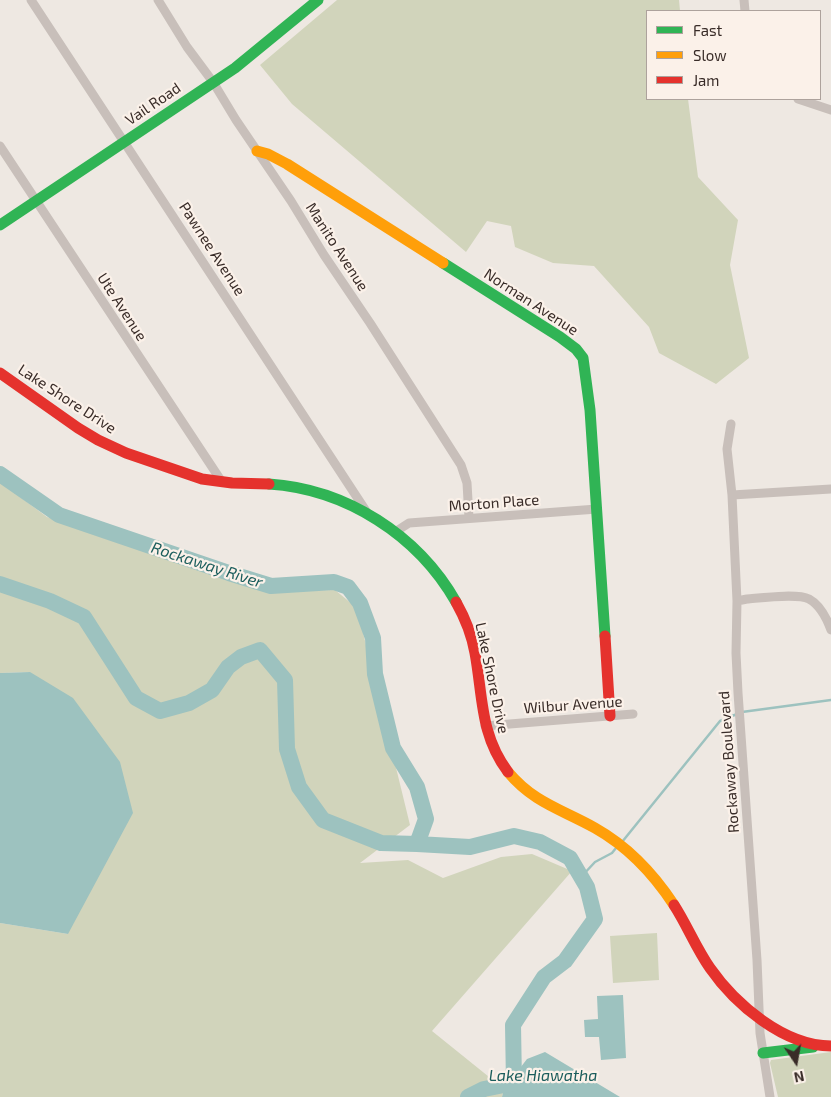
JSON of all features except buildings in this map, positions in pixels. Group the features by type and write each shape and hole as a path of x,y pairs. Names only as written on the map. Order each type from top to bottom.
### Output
{"street":[{"name":"Pawnee Avenue","path":"31,0 369,515"},
{"name":"Manito Avenue","path":"158,0 187,47 213,82 432,417 461,465 467,483 469,518"},
{"name":"Vail Road","path":"0,225 236,68 310,2"},
{"path":"801,100 831,110"},
{"name":"Ute Avenue","path":"0,146 222,482"},
{"name":"Norman Avenue","path":"257,150 287,164 581,354 585,366 590,410 610,716"},
{"name":"Lake Shore Drive","path":"0,373 92,436 126,452 192,476 222,482 280,485 305,490 339,501 369,515 395,532 429,562 441,578 463,617 474,650 481,709 485,726 492,747 501,762 521,786 552,808 589,824 614,840 646,868 662,888 716,976 728,991 759,1018 801,1042 815,1046"},
{"name":"Rockaway Boulevard","path":"731,424 727,448 732,495 737,601 736,653 738,693 757,960 759,1018 770,1097"},
{"path":"732,495 831,489"},
{"name":"Morton Place","path":"395,532 409,523 597,509"},
{"path":"737,601 804,597 815,603 831,630"},
{"name":"Wilbur Avenue","path":"485,726 633,714"},
{"name":"Lake Shore Drive","path":"763,1053 815,1046 831,1046"}],"green space":[{"path":"337,0 679,0 680,10 646,10 646,100 688,100 698,177 738,220 730,265 749,358 716,384 659,353 649,327 594,266 553,263 515,247 511,226 487,221 466,252 292,104 260,65"},
{"path":"0,482 47,517 269,591 335,590 357,608 410,825 360,863 408,860 443,878 501,857 532,854 572,871 432,1031 504,1089 502,1097 0,1097 0,923 68,934 30,672 0,673"},
{"path":"657,933 659,980 613,983 610,936"},
{"path":"831,1052 831,1097 778,1097 770,1063 771,1060"}],"water":[{"path":"30,672 73,698 120,762 133,813 68,934 0,923 0,673"},
{"path":"623,995 626,1058 601,1060 599,1037 585,1037 584,1020 598,1019 597,996"},
{"name":"Lake Hiawatha","path":"545,1052 620,1097 502,1097 504,1089 527,1059"}],"waterway":[{"name":"Rockaway River","path":"0,474 59,515 229,573 271,586 334,582 348,587 360,603 373,638 375,674 393,748 417,787 426,819 417,844 470,847 514,836 540,842 570,858 587,887 595,919 565,961 544,977 513,1025 514,1083 484,1089 468,1097"},
{"path":"0,584 50,601 84,617 136,698 160,711 189,703 212,690 228,667 241,657 260,650 285,680 287,749 299,787 323,820 381,843 417,844"},
{"path":"742,712 831,700"},
{"path":"622,842 720,721 737,714"},
{"path":"581,877 595,862 612,853 616,848"}],"traffic: fast":[{"path":"0,225 235,68 318,0"},
{"path":"443,263 560,337 576,349 583,358 590,410 605,636"},
{"path":"269,484 298,488 325,495 352,506 377,520 422,556 456,602"},
{"path":"763,1053 813,1047"}],"traffic: slow":[{"path":"257,151 268,154 287,164 443,263"},
{"path":"508,772 518,783 538,798 595,828 618,843 639,861 674,905"}],"traffic: jam":[{"path":"0,373 78,428 126,453 202,479 232,483 269,484"},
{"path":"456,602 468,627 474,647 487,730 492,744 508,772"},
{"path":"605,636 610,716"},
{"path":"674,905 710,968 720,982 747,1008 779,1031 796,1039 813,1044 831,1046"}]}
